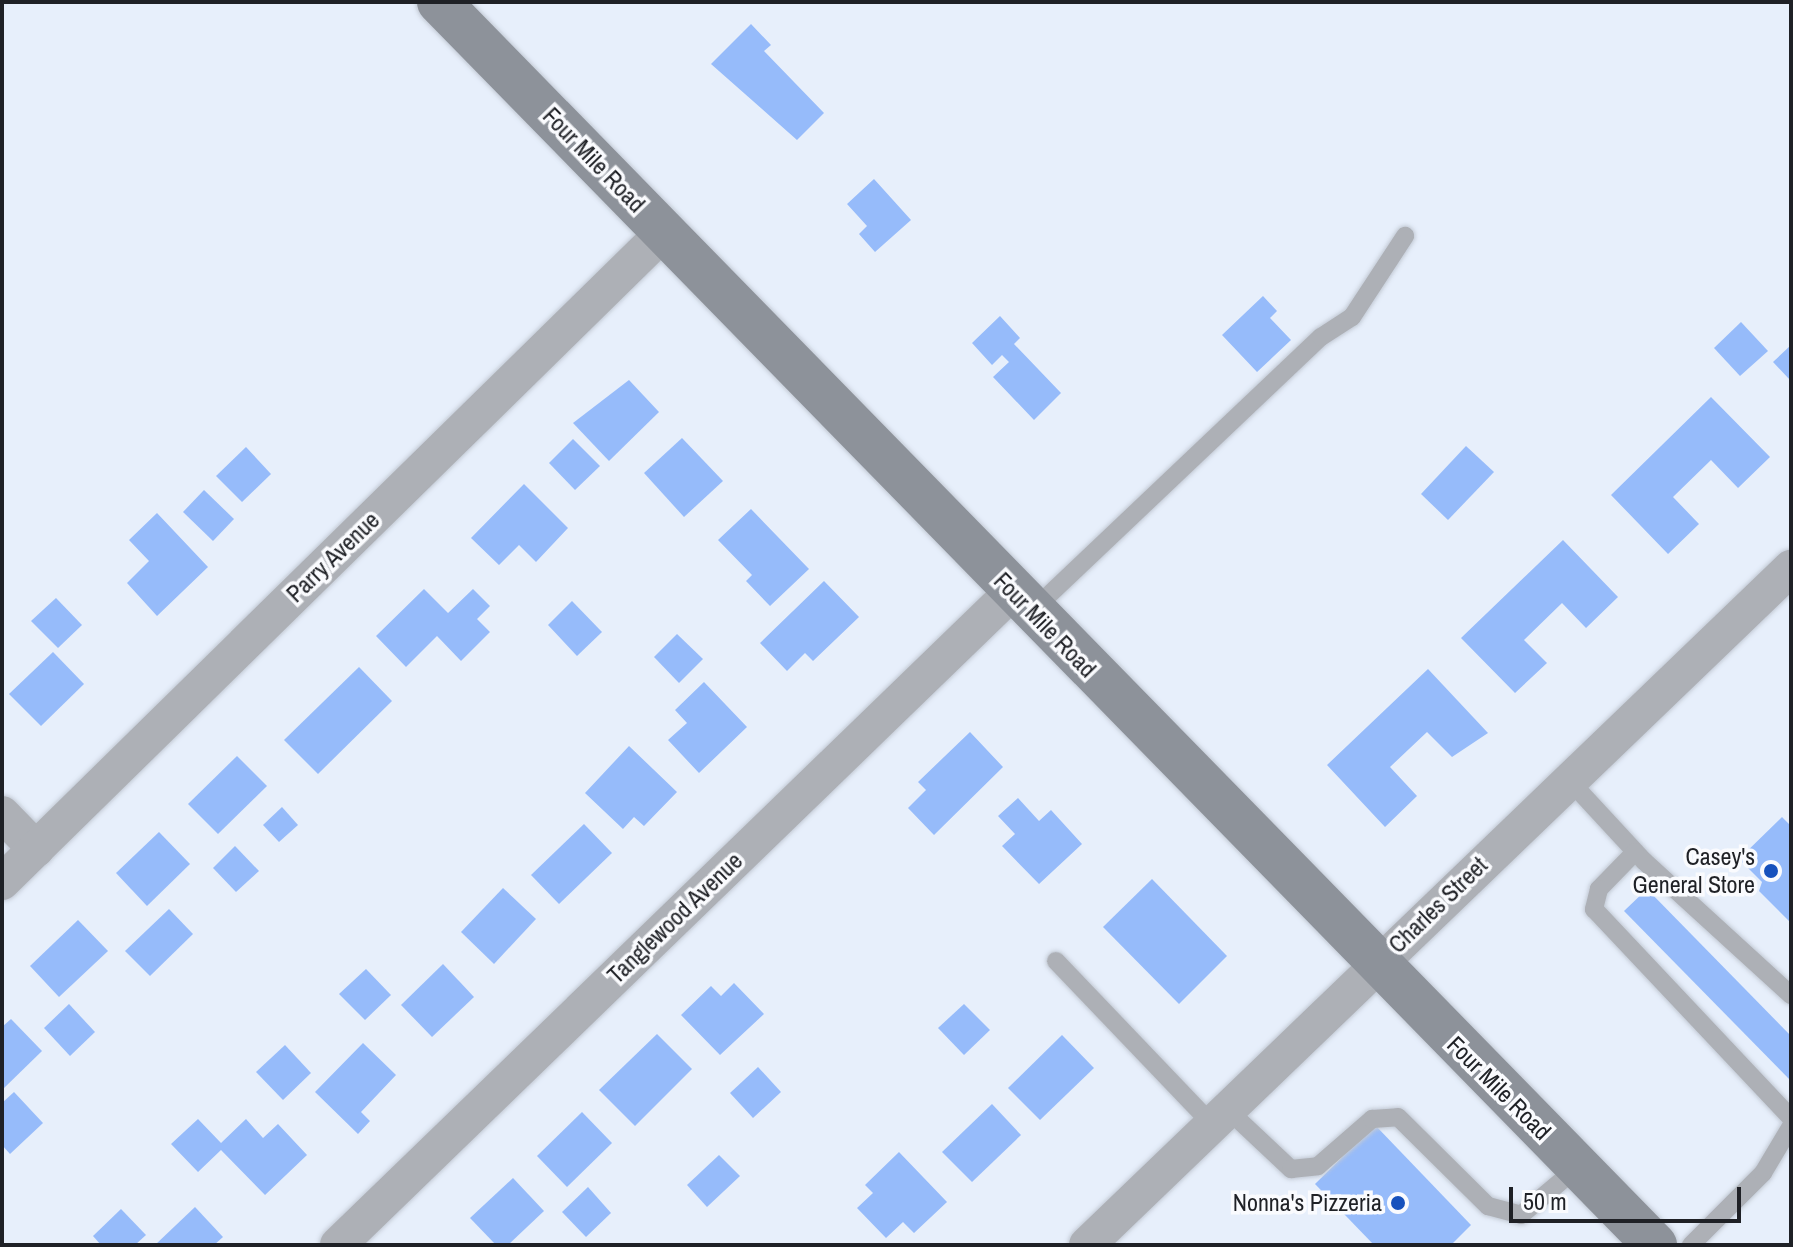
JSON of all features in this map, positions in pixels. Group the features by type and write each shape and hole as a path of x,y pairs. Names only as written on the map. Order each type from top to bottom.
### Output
{"main road":[{"name":"Four Mile Road","path":"439,2 1376,964 1655,1245"}],"street":[{"name":"Parry Avenue","path":"2,882 664,232"},
{"name":"Charles Street","path":"1087,1245 1791,568"},
{"name":"Tanglewood Avenue","path":"338,1245 1022,601"},
{"path":"2,814 36,849"}],"lane":[{"path":"1022,601 1321,337 1352,317 1405,236"},
{"path":"1569,780 1635,852 1791,995"},
{"path":"1635,852 1599,889 1594,909 1791,1118"},
{"path":"1056,961 1219,1117 1291,1169 1318,1166 1372,1119 1398,1117 1488,1206 1521,1215 1578,1167"},
{"path":"1691,1245 1763,1173 1791,1126"}],"building":[{"path":"751,24 771,45 764,51 824,113 797,140 711,64"},
{"path":"874,179 911,220 875,252 859,234 867,226 847,204"},
{"path":"1263,296 1277,311 1270,318 1291,340 1257,372 1222,335"},
{"path":"1000,316 1020,338 1014,344 1061,393 1034,420 993,377 1009,362 1002,355 992,365 972,343"},
{"path":"1741,322 1768,351 1740,376 1714,348"},
{"path":"1791,345 1791,381 1773,362"},
{"path":"629,380 659,412 609,461 573,423"},
{"path":"1711,397 1770,457 1738,488 1711,460 1673,497 1699,524 1668,554 1611,495"},
{"path":"682,438 723,481 684,517 644,473"},
{"path":"573,439 600,466 575,490 549,463"},
{"path":"1466,446 1494,472 1448,520 1421,494"},
{"path":"246,447 271,474 242,502 216,476"},
{"path":"524,484 568,528 536,562 519,545 499,565 471,538"},
{"path":"204,490 234,519 213,541 183,512"},
{"path":"751,509 809,569 770,606 746,581 752,575 718,540"},
{"path":"157,513 208,567 157,616 127,583 149,561 129,540"},
{"path":"1563,540 1618,597 1586,628 1562,603 1524,640 1547,663 1515,693 1461,638"},
{"path":"824,581 859,617 813,661 805,653 787,671 760,643"},
{"path":"424,589 448,613 473,589 490,606 477,619 490,632 461,661 437,636 406,667 376,636"},
{"path":"56,598 82,625 58,648 31,621"},
{"path":"572,601 602,632 577,656 548,625"},
{"path":"677,634 703,659 679,683 654,657"},
{"path":"53,652 84,684 41,726 9,694"},
{"path":"359,667 392,701 318,774 284,740"},
{"path":"1428,669 1488,733 1452,757 1427,732 1390,767 1417,796 1385,827 1327,765"},
{"path":"704,682 747,727 699,773 668,740 687,723 675,710"},
{"path":"970,732 1003,767 934,835 908,808 926,790 918,782"},
{"path":"629,746 677,792 644,826 634,817 623,829 585,793"},
{"path":"237,756 267,786 218,834 188,804"},
{"path":"1018,798 1039,821 1051,810 1082,844 1039,884 1002,846 1015,834 998,816"},
{"path":"282,807 298,825 279,842 263,825"},
{"name":"Casey's General Store","path":"1782,817 1791,826 1791,923 1759,891 1762,882 1739,859"},
{"path":"584,824 612,853 559,904 531,875"},
{"path":"159,832 190,864 147,906 116,873"},
{"path":"235,846 259,871 236,892 213,868"},
{"path":"1152,879 1227,956 1179,1004 1103,927"},
{"path":"503,888 536,919 494,964 461,932"},
{"path":"1647,889 1791,1036 1791,1081 1624,911"},
{"path":"169,909 193,934 150,976 125,951"},
{"path":"78,920 108,951 59,997 30,966"},
{"path":"443,964 474,997 432,1037 401,1005"},
{"path":"366,969 391,995 365,1020 339,994"},
{"path":"734,983 764,1014 720,1055 681,1015 711,986 721,996"},
{"path":"69,1004 95,1032 70,1056 44,1028"},
{"path":"964,1004 990,1030 964,1055 938,1028"},
{"path":"11,1019 42,1051 2,1090 2,1027"},
{"path":"657,1034 692,1069 635,1126 599,1090"},
{"path":"1062,1035 1094,1068 1040,1120 1008,1088"},
{"path":"363,1043 396,1075 361,1112 370,1121 358,1134 315,1092"},
{"path":"285,1045 311,1073 283,1100 256,1072"},
{"path":"758,1067 781,1092 753,1118 730,1093"},
{"path":"14,1092 43,1123 10,1154 2,1145 2,1103"},
{"path":"992,1104 1021,1135 972,1182 942,1152"},
{"path":"582,1112 612,1143 567,1187 537,1156"},
{"path":"198,1119 221,1143 246,1119 263,1138 278,1124 307,1155 265,1195 221,1150 198,1172 171,1144"},
{"path":"1375,1125 1471,1225 1451,1245 1374,1245 1315,1184"},
{"path":"899,1152 947,1202 914,1233 903,1222 886,1238 857,1208 873,1193 865,1185"},
{"path":"719,1155 740,1176 707,1207 687,1185"},
{"path":"513,1178 544,1211 508,1245 496,1245 470,1218"},
{"path":"588,1187 611,1213 586,1237 562,1212"},
{"path":"195,1207 223,1237 214,1245 155,1245"},
{"path":"121,1209 146,1235 135,1245 101,1245 93,1236"}],"place":[{"name":"Casey's General Store","path":"1771,871"},
{"name":"Nonna's Pizzeria","path":"1398,1203"}]}
